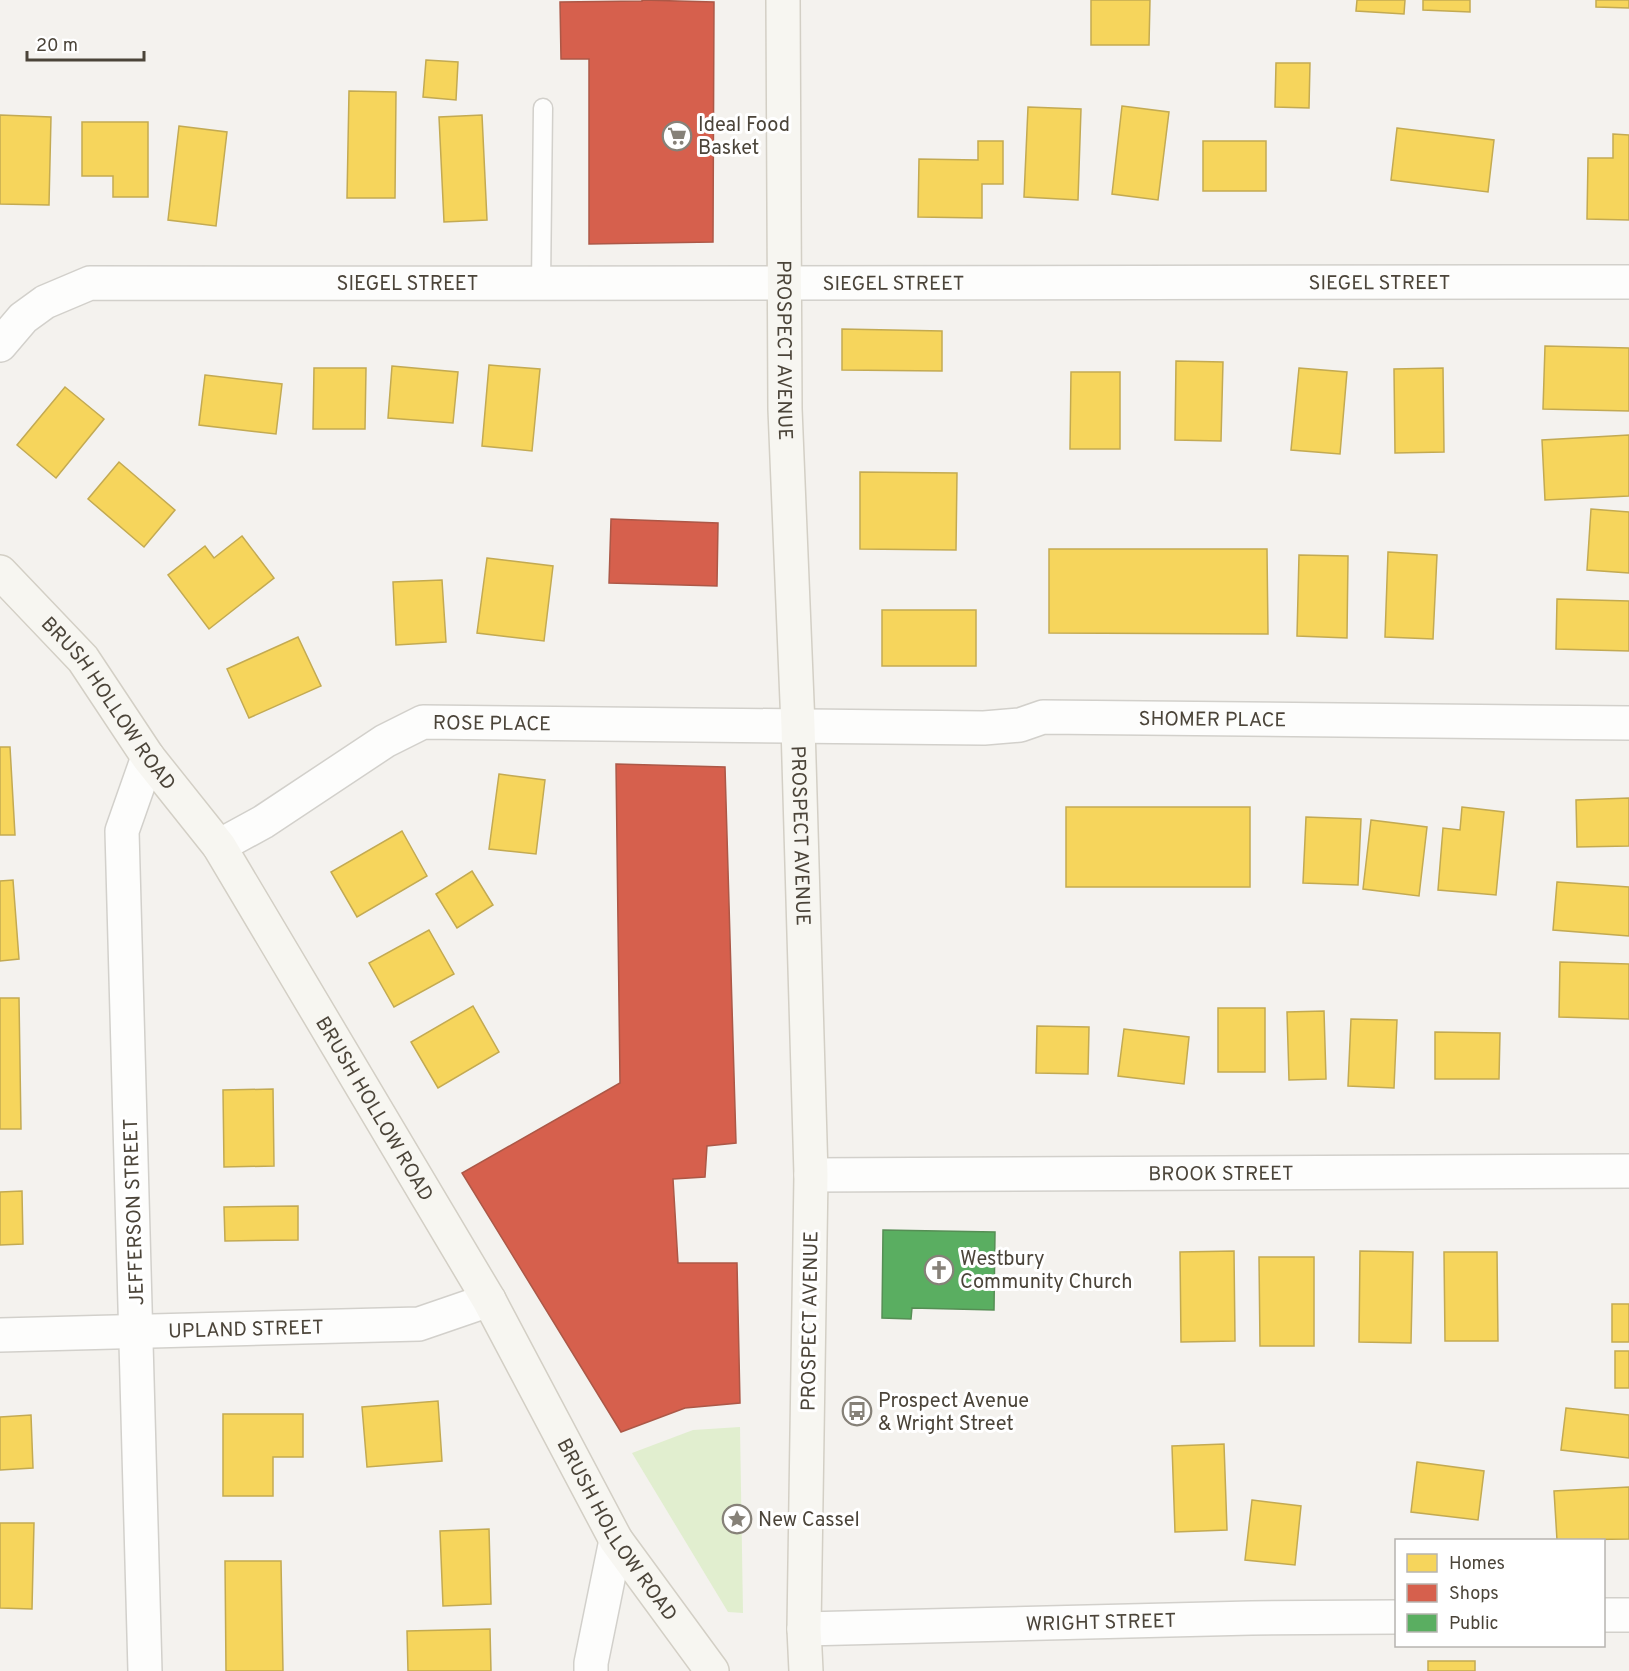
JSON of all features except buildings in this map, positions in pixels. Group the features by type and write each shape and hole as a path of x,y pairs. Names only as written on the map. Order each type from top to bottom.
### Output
{"main road":[{"name":"PROSPECT AVENUE","path":"783,0 785,409 798,726 811,1175 804,1629 806,1671"},
{"name":"BRUSH HOLLOW ROAD","path":"0,572 83,659 148,757 219,846 489,1300 616,1540 712,1671"}],"street":[{"name":"SIEGEL STREET","path":"0,345 23,318 45,302 90,283 1629,282"},
{"name":"SHOMER PLACE","path":"798,726 984,728 1020,725 1043,717 1629,723"},
{"name":"ROSE PLACE","path":"219,846 263,822 385,741 423,722 798,726"},
{"name":"JEFFERSON STREET","path":"145,1671 122,831 148,757"},
{"name":"BROOK STREET","path":"811,1175 1629,1171"},
{"name":"UPLAND STREET","path":"0,1335 419,1324 489,1300"},
{"path":"591,1671 616,1540"},
{"path":"1605,1615 1629,1615"},
{"name":"WRIGHT STREET","path":"804,1629 1251,1618 1395,1617"}],"lane":[{"path":"540,284 543,108"}],"green space":[{"path":"740,1427 743,1613 728,1612 632,1453 693,1430"}],"place":[{"name":"Ideal Food Basket","path":"677,136"},
{"name":"Westbury Community Church","path":"939,1270"},
{"name":"Prospect Avenue & Wright Street","path":"857,1411"},
{"name":"New Cassel","path":"737,1519"}]}
